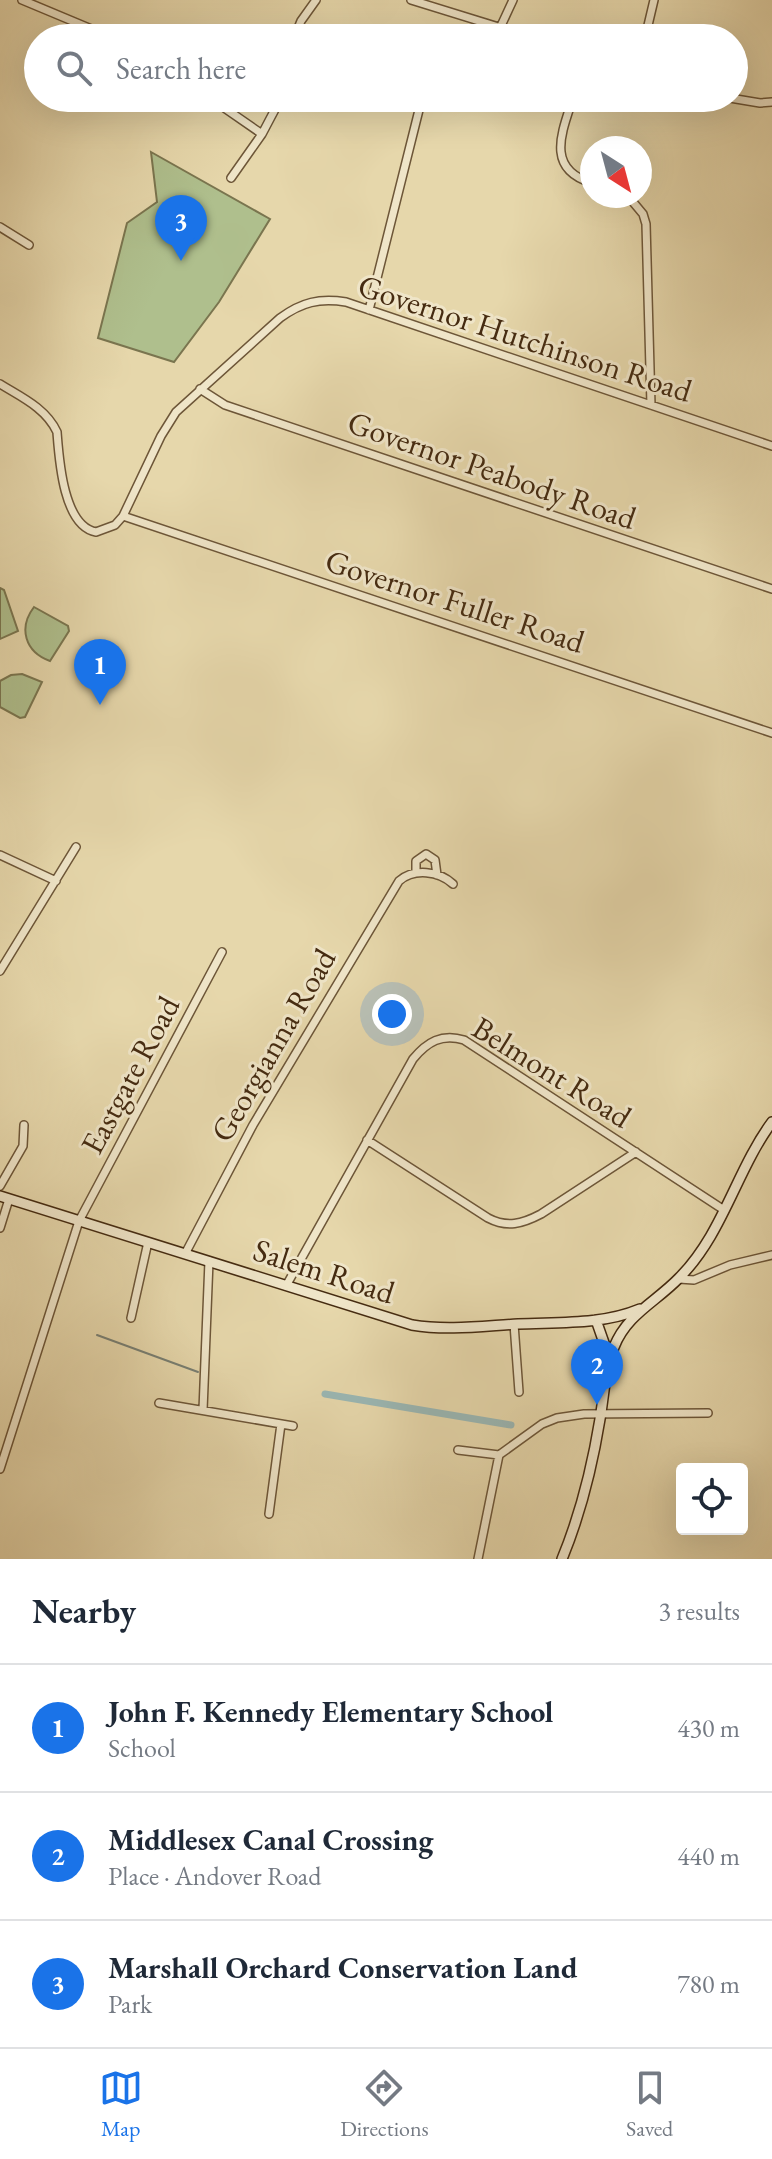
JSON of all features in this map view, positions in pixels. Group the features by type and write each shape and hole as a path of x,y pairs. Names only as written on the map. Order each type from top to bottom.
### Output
{"main road":[{"path":"562,1559 586,1489 610,1360 622,1330 640,1309 679,1279 709,1239 756,1146 772,1122"},
{"name":"Salem Road","path":"5,1197 412,1325 438,1328 596,1320 640,1309"},
{"path":"596,1320 610,1360"}],"street":[{"path":"22,0 79,24"},
{"path":"300,24 316,0"},
{"path":"411,0 487,24"},
{"path":"502,24 513,0"},
{"path":"648,24 654,0"},
{"path":"748,101 772,102"},
{"path":"230,112 262,134"},
{"path":"231,178 274,112"},
{"path":"369,310 418,112"},
{"path":"569,112 559,150 574,175 580,178"},
{"path":"638,208 646,224 651,405"},
{"path":"0,227 29,245"},
{"name":"Governor Hutchinson Road","path":"123,516 171,419 200,389 295,307 311,301 346,302 772,446"},
{"path":"0,384 42,410 53,423 57,432 63,489 86,528 96,532 105,530 123,516"},
{"name":"Governor Peabody Road","path":"200,389 225,405 772,589"},
{"name":"Governor Fuller Road","path":"123,516 772,733"},
{"path":"0,971 76,847"},
{"name":"Georgianna Road","path":"416,873 416,861 426,854 435,860 437,875"},
{"path":"0,855 56,881"},
{"name":"Georgianna Road","path":"185,1254 253,1125 399,881 416,873 437,875 453,884"},
{"name":"Eastgate Road","path":"0,1469 79,1221 222,952"},
{"name":"Belmont Road","path":"286,1286 418,1053 433,1041 452,1037 470,1044 724,1210"},
{"path":"0,1186 23,1146 24,1125"},
{"path":"367,1140 488,1218 508,1225 541,1214 636,1152"},
{"path":"0,1228 5,1197"},
{"path":"131,1318 148,1242"},
{"path":"679,1279 694,1280 730,1265 772,1255"},
{"path":"203,1410 209,1261"},
{"path":"514,1324 519,1392"},
{"path":"159,1403 293,1426"},
{"path":"458,1450 499,1455 552,1419 601,1414 708,1413"},
{"path":"269,1514 281,1424"},
{"path":"478,1559 499,1455"}],"green space":[{"path":"151,152 270,219 219,302 174,362 98,338 127,223 157,202"},
{"path":"0,588 4,590 18,631 0,639"},
{"path":"34,607 68,626 69,631 50,661 35,652 27,638 26,623"},
{"path":"22,674 42,682 25,717 20,718 0,707 0,681"}],"waterway":[{"path":"97,1335 198,1372"},
{"path":"325,1394 511,1425"}],"place":[{"name":"Marshall Orchard Conservation Land","path":"181,261"},
{"name":"John F. Kennedy Elementary School","path":"100,705"},
{"name":"Middlesex Canal Crossing","path":"597,1405"}]}
